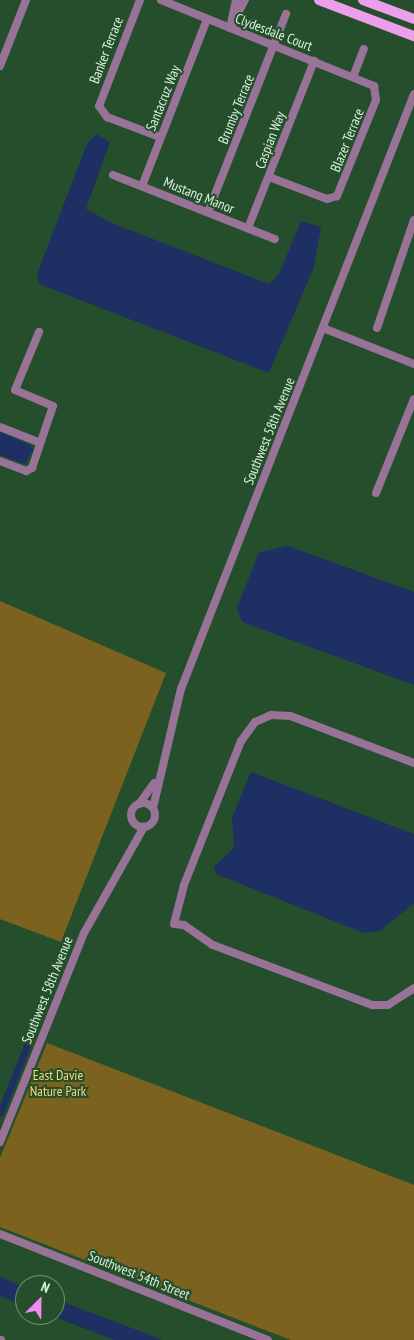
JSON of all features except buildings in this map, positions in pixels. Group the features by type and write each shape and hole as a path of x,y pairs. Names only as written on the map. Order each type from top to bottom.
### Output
{"main road":[{"path":"319,0 414,36"},
{"path":"363,0 414,19"}],"street":[{"path":"0,66 26,0"},
{"name":"Banker Terrace","path":"140,0 100,100 100,110 107,117 160,137"},
{"name":"Clydesdale Court","path":"161,0 181,4 207,19 353,77 376,90"},
{"path":"230,28 236,0"},
{"path":"230,28 245,0"},
{"name":"Brumby Terrace","path":"208,212 286,14"},
{"name":"Santacruz Way","path":"142,186 207,19"},
{"path":"353,77 364,49"},
{"name":"Caspian Way","path":"248,228 314,61"},
{"name":"Blazer Terrace","path":"269,177 334,198 376,90"},
{"name":"Southwest 58th Avenue","path":"153,808 156,779 181,689 414,94"},
{"name":"Mustang Manor","path":"113,174 276,238"},
{"path":"377,328 414,220"},
{"path":"323,328 414,364"},
{"path":"0,460 26,471 32,468 38,442 53,406 15,390 39,332"},
{"path":"376,493 414,399"},
{"path":"0,427 38,442"},
{"path":"414,763 290,716 271,715 255,722 241,741 184,885 174,924 184,925 214,945 372,1005 388,1005 414,988"},
{"name":"Southwest 58th Avenue","path":"139,804 156,779"},
{"path":"139,804 153,808 154,820 144,827 133,821 132,813 139,804"},
{"name":"Southwest 58th Avenue","path":"128,851 133,821"},
{"name":"Southwest 58th Avenue","path":"0,1142 84,933 128,851 144,827"},
{"name":"Southwest 54th Street","path":"0,1234 268,1340"}],"green space":[{"path":"0,601 166,673 61,942 0,919"},
{"name":"East Davie Nature Park","path":"47,1043 414,1185 414,1340 291,1340 0,1227 0,1158"}],"water":[{"path":"96,134 110,142 86,209 112,223 269,284 279,274 301,221 321,227 314,267 269,373 39,284 37,274 87,144"},
{"path":"0,432 30,445 33,450 25,464 0,455"},
{"path":"288,546 414,592 414,685 242,622 237,608 259,552"},
{"path":"251,772 414,834 414,903 380,931 364,933 216,874 214,867 234,848 232,818"},
{"path":"0,1277 15,1283 15,1302 0,1296"},
{"path":"65,1303 162,1340 115,1340 65,1321"}],"waterway":[{"path":"0,1113 35,1026"}]}
